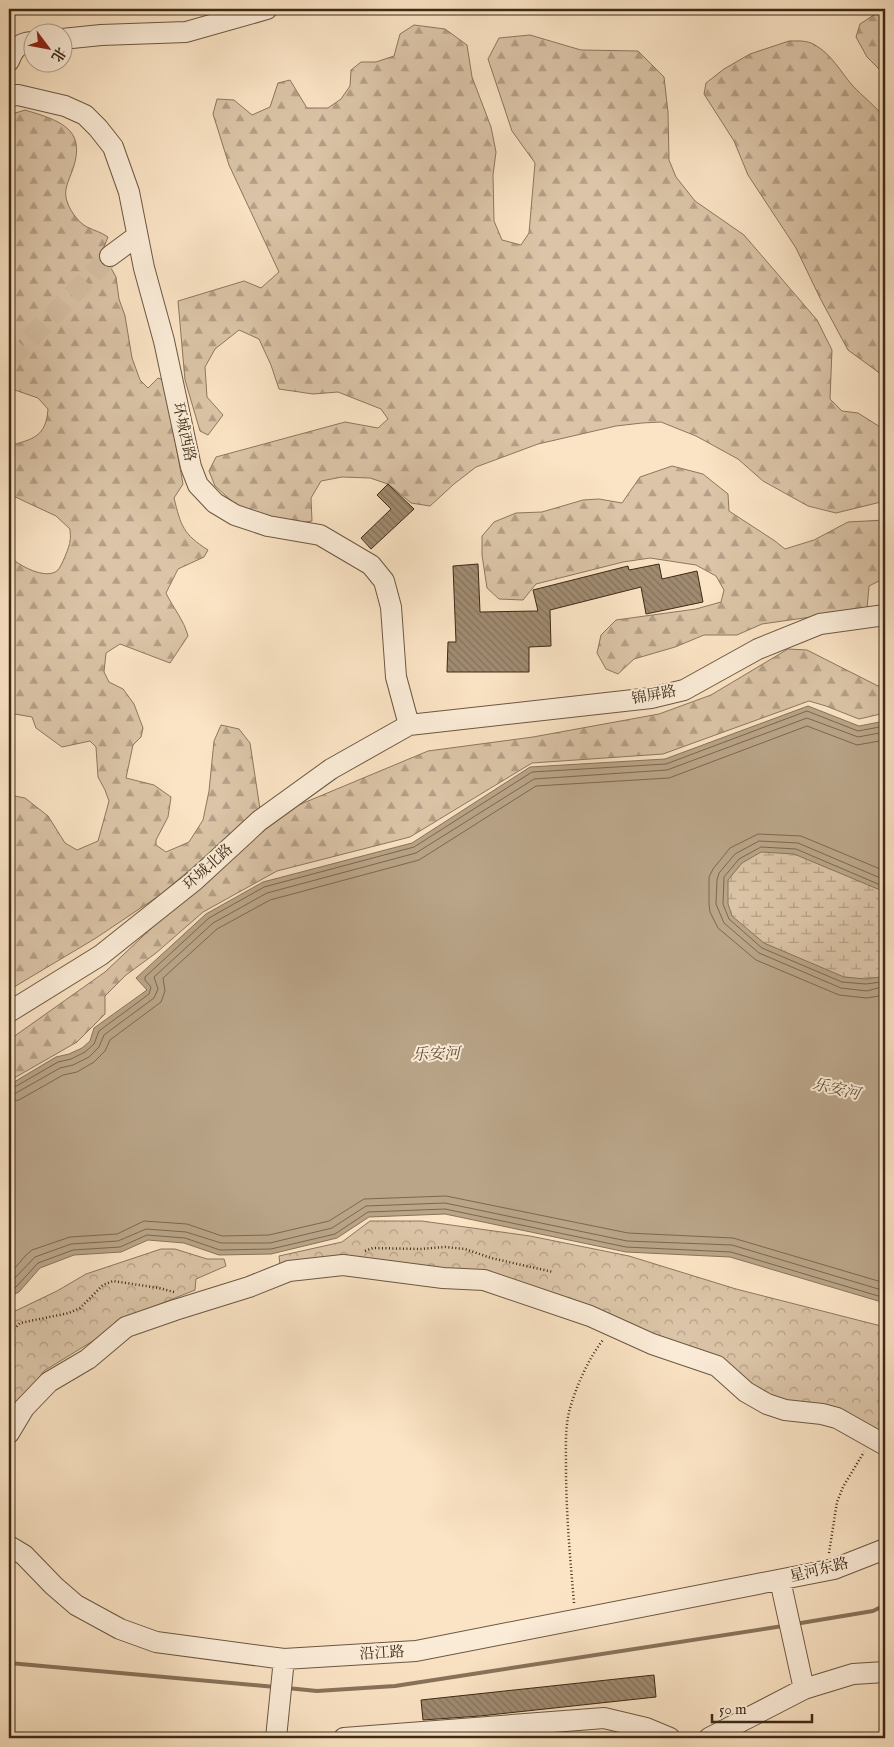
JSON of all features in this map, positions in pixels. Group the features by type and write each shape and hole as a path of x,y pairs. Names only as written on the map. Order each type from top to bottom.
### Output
{"street":[{"path":"72,37 101,34 186,32 267,9"},
{"path":"9,61 12,52 22,43"},
{"name":"环城西路","path":"9,96 18,95 65,106 85,115 113,147 128,192 144,268 164,341 191,467 198,485 215,503 235,515 268,526 320,535 371,566 384,581 391,608 396,676 409,725"},
{"path":"110,256 137,236"},
{"name":"锦屏路","path":"409,725 652,698 684,690 758,649 820,624 885,616"},
{"name":"环城北路","path":"9,1012 101,955 194,881 259,821 331,769 409,725"},
{"path":"9,1433 24,1408 49,1382 88,1359 126,1327 250,1287 289,1271 343,1265 444,1278 484,1280 590,1316 652,1344 717,1366 746,1392 767,1404 785,1410 822,1414 837,1418 880,1442"},
{"name":"沿江路","path":"9,1546 24,1555 54,1586 76,1605 120,1628 156,1642 284,1658 416,1651 780,1580"},
{"name":"星河东路","path":"780,1580 834,1569 885,1549"},
{"path":"780,1580 804,1689"},
{"path":"276,1738 284,1658"},
{"path":"709,1738 804,1689 853,1674 885,1672"},
{"path":"344,1738 604,1718 646,1728 670,1738"},
{"path":"546,1738 557,1722"}],"path":[{"path":"364,1252 372,1248 420,1249 445,1247 465,1249 492,1258 553,1272"},
{"path":"9,1334 20,1323 69,1313 80,1308 103,1285 113,1281 159,1288 175,1293"},
{"path":"576,1620 566,1510 566,1435 569,1412 593,1352 612,1326"},
{"path":"826,1571 836,1502 858,1460 880,1442"}],"green space":[{"path":"885,9 885,75 867,57 856,37 860,24"},
{"path":"414,25 445,29 467,45 472,77 491,127 496,152 493,175 494,221 502,240 521,245 529,233 535,163 512,131 488,59 499,38 530,35 581,50 638,51 664,77 668,112 669,160 676,177 695,201 744,235 817,320 832,350 830,399 842,411 858,413 885,430 885,501 836,513 808,506 763,481 738,459 696,436 661,422 616,426 538,444 476,467 430,506 411,503 388,484 370,478 342,477 321,481 311,498 312,521 293,524 252,512 235,504 215,486 209,471 216,457 345,422 378,428 388,419 381,409 338,392 313,394 279,389 259,339 239,330 215,349 205,367 207,397 223,415 208,435 200,431 185,380 178,301 244,281 261,288 279,272 229,165 213,114 217,99 234,100 252,115 270,107 278,83 290,80 307,108 328,108 341,99 350,86 351,70 361,62 376,62 394,56 400,34"},
{"path":"789,41 809,42 821,49 885,119 885,377 848,350 796,248 748,175 734,141 704,94 706,83 724,69 750,54"},
{"path":"25,110 60,123 74,137 76,159 66,189 67,200 71,210 81,223 108,237 102,252 116,277 132,358 140,380 148,388 158,378 164,380 183,484 174,498 181,523 193,539 208,550 204,557 178,569 166,593 188,636 170,663 120,644 106,653 104,672 109,682 123,689 134,704 143,728 141,737 133,745 126,778 154,785 171,797 168,817 156,840 156,845 166,852 189,842 203,820 209,791 214,741 221,725 239,729 250,743 260,809 160,895 96,938 9,990 9,795 25,798 48,816 65,843 77,850 98,841 109,801 98,777 96,747 90,741 62,747 36,728 32,717 9,713 9,556 19,564 32,570 47,574 53,573 61,565 69,547 70,538 70,529 56,516 9,494 9,446 31,439 37,435 44,426 48,409 38,398 9,388 9,115"},
{"path":"672,466 703,474 728,494 729,511 785,549 814,540 848,522 885,520 885,578 869,586 867,609 762,624 737,635 704,635 675,647 634,659 618,674 606,669 597,653 601,635 616,620 696,609 721,602 724,590 716,576 696,565 650,558 623,562 536,584 523,600 499,599 487,588 482,555 482,536 494,522 516,513 542,512 583,500 599,499 622,503 640,477"},
{"path":"788,649 807,650 878,686 885,682 885,713 859,719 809,701 663,754 532,763 410,837 277,871 203,912 156,953 126,975 105,996 105,1014 77,1042 9,1081 9,1040 105,972 159,921 289,809 428,751 533,737 659,714 711,695"},
{"path":"885,732 885,1000 733,935 667,779"},
{"path":"370,1221 422,1221 530,1236 629,1256 736,1289 885,1327 885,1436 775,1400 525,1285 280,1265 279,1256 342,1242"},
{"path":"161,1249 175,1249 207,1259 224,1259 226,1266 196,1279 195,1290 140,1312 44,1371 9,1419 9,1314 57,1291 86,1274"}],"water":[{"name":"乐安河","path":"808,706 859,726 885,721 885,892 794,854 761,852 742,863 728,880 728,904 732,916 764,943 844,977 866,979 880,977 885,971 885,1303 730,1257 626,1252 445,1214 369,1217 337,1238 271,1254 219,1255 184,1243 148,1240 121,1252 74,1255 40,1268 19,1292 9,1297 9,1085 56,1057 82,1048 90,1041 94,1028 147,990 136,978 206,914 263,882 412,843 530,767 665,759"}],"building":[{"path":"388,484 414,509 371,549 361,538 391,509 377,495"},
{"path":"478,564 480,612 538,611 533,590 628,566 629,570 659,564 662,579 697,571 703,602 646,614 641,587 550,610 551,646 529,647 529,672 447,672 448,642 456,642 453,566"},
{"path":"654,1675 656,1697 480,1716 423,1720 421,1700"}],"waterway":[{"path":"795,1624 873,1611 885,1605"},
{"path":"287,1688 317,1691 395,1686 783,1626"},
{"path":"9,1663 275,1687"}],"tunnel":[{"path":"9,360 110,256"}]}
